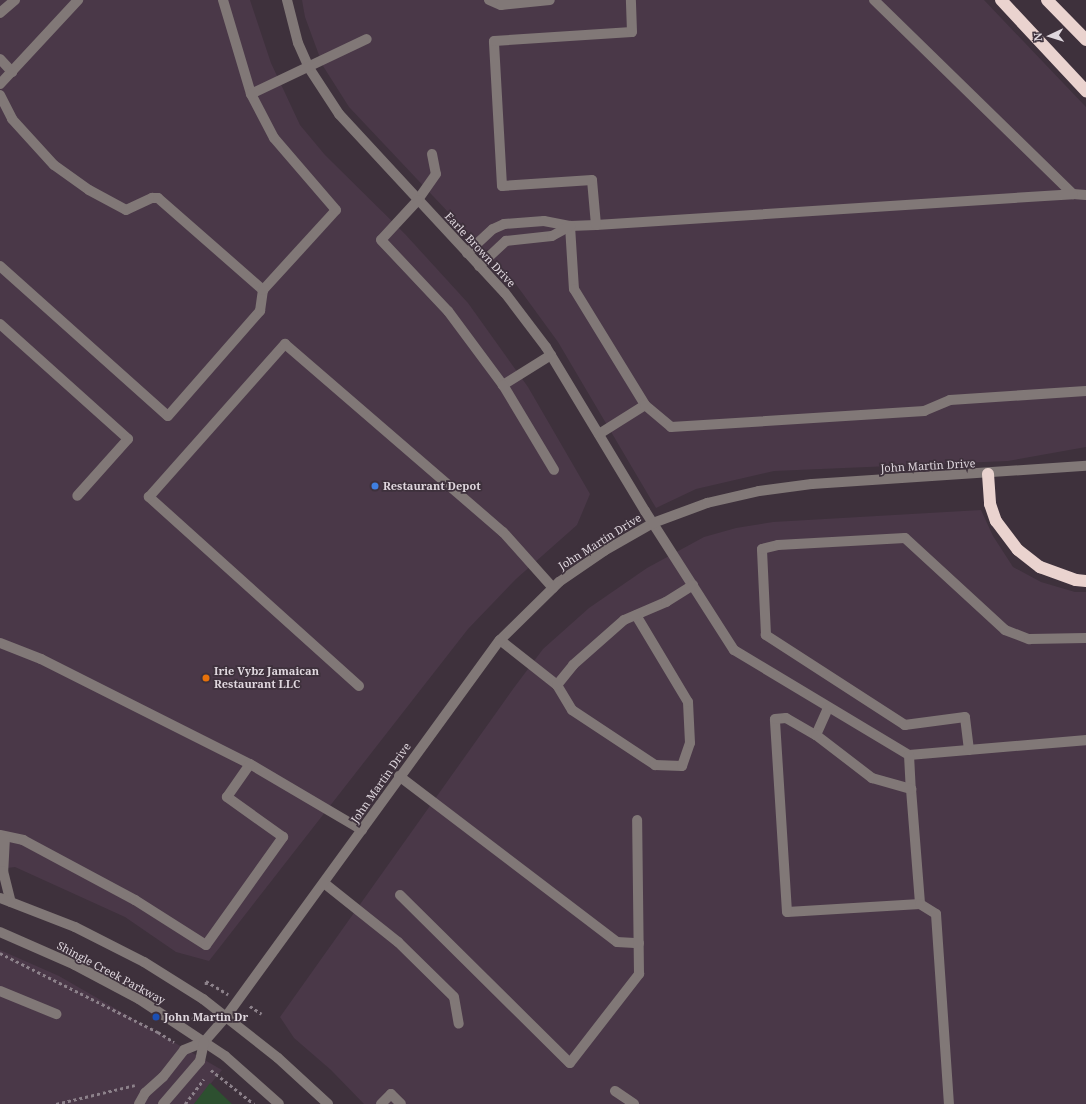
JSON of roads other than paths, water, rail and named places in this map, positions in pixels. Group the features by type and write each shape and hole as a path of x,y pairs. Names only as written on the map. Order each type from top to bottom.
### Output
{"highway":[{"path":"1001,0 1086,91"},
{"path":"1047,0 1086,40"},
{"path":"988,474 990,504 996,521 1018,550 1040,567 1076,580 1086,581"}],"street":[{"path":"0,13 15,0"},
{"path":"0,84 78,0"},
{"path":"0,266 168,416 260,311 262,290 336,209 274,138 251,94 223,0"},
{"name":"Earle Brown Drive","path":"287,0 298,43 309,68 339,114 505,293 551,355 653,523 734,650 828,708 909,754"},
{"path":"489,0 501,5 550,0"},
{"path":"596,225 592,180 502,186 494,41 632,32 631,0"},
{"path":"874,0 1073,194"},
{"path":"251,94 309,68 367,39"},
{"path":"0,59 12,72"},
{"path":"0,95 12,119 54,165 89,190 126,210 152,198 158,198 262,290"},
{"path":"432,154 436,174 418,200 381,240 448,311 503,385 554,470"},
{"path":"467,253 493,229 504,224 544,221 570,226 596,225 1073,194 1086,195"},
{"path":"479,266 506,242 552,236 570,226"},
{"path":"570,226 574,289 645,405 671,427 924,411 950,400 1086,391"},
{"path":"0,324 128,439 77,496"},
{"path":"359,686 149,497 285,344 503,532 554,588"},
{"path":"503,385 551,355"},
{"path":"599,434 645,405"},
{"name":"John Martin Drive","path":"204,1042 225,1018 500,640 554,588 604,551 653,523 707,503 759,491 812,484 988,474 1086,466"},
{"path":"969,750 966,717 905,725 766,635 762,549 778,545 905,538 1005,630 1029,639 1086,638"},
{"path":"556,685 573,664 624,620 666,602 693,586"},
{"path":"500,640 556,685 572,710 655,765 682,766 690,743 688,702 636,615"},
{"path":"0,643 41,658 250,764 362,830"},
{"path":"816,735 828,708"},
{"path":"912,789 872,778 816,735 786,718 775,719 787,912 920,904 936,914 949,1104"},
{"path":"920,904 909,754 1086,740"},
{"path":"11,902 3,871 3,836 23,840 136,900 206,945 283,838 227,797 250,764"},
{"path":"400,776 617,942 639,943"},
{"path":"400,895 570,1063 639,974 637,820"},
{"path":"324,883 398,942 454,997 459,1024"},
{"name":"Shingle Creek Parkway","path":"0,898 75,927 144,962 203,999 225,1018 278,1058 328,1104"},
{"name":"Shingle Creek Parkway","path":"0,932 82,968 139,999 204,1042 279,1104"},
{"path":"0,992 56,1014"},
{"path":"139,1104 145,1093 154,1086 184,1050 204,1042"},
{"path":"163,1104 200,1061 204,1042"},
{"path":"615,1091 634,1104"},
{"path":"381,1104 391,1094 401,1104"}],"place":[{"name":"Restaurant Depot","path":"375,486"},
{"name":"Irie Vybz Jamaican Restaurant LLC","path":"206,678"},
{"name":"John Martin Dr","path":"156,1017"}]}
